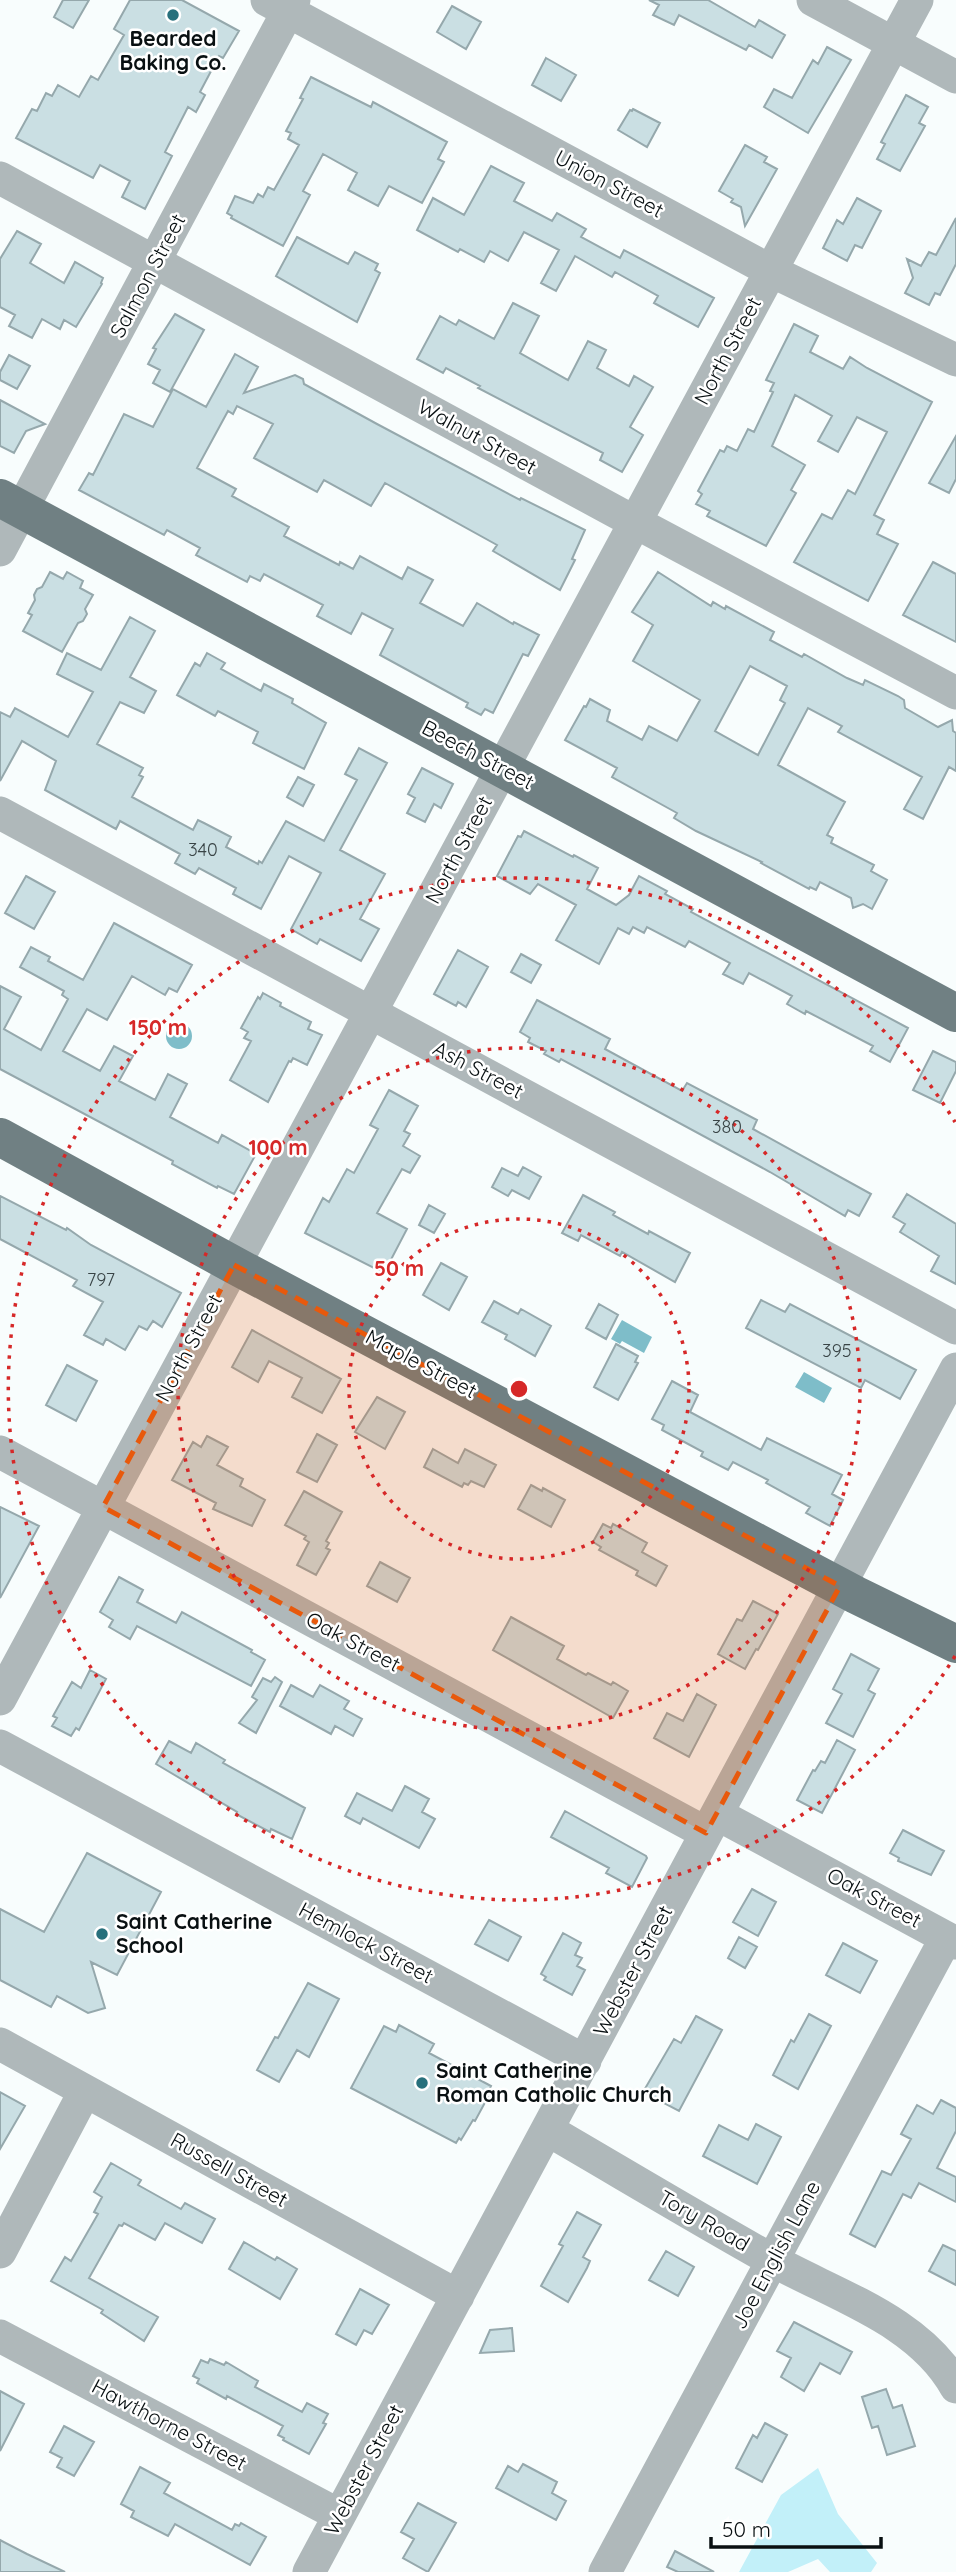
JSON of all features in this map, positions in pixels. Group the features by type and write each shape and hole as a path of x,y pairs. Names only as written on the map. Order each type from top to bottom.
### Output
{"main road":[{"name":"Beech Street","path":"11,504 956,1013"},
{"name":"Maple Street","path":"0,1137 234,1265 840,1586 956,1644"}],"street":[{"path":"813,0 956,77"},
{"name":"North Street","path":"0,1699 917,0"},
{"name":"Salmon Street","path":"0,550 11,504 156,262 283,4"},
{"name":"Union Street","path":"283,4 771,271 956,360"},
{"name":"Walnut Street","path":"0,178 635,523 956,693"},
{"name":"Ash Street","path":"0,813 956,1328"},
{"name":"Webster Street","path":"309,2572 956,1368"},
{"name":"Oak Street","path":"0,1452 712,1824 951,1940"},
{"name":"Hemlock Street","path":"0,1746 585,2061"},
{"name":"Joe English Lane","path":"605,2572 773,2260 951,1940"},
{"name":"Russell Street","path":"0,2044 458,2296"},
{"path":"0,2252 85,2091"},
{"name":"Tory Road","path":"548,2130 773,2260 859,2304 905,2332 945,2367 956,2387"},
{"name":"Hawthorne Street","path":"0,2336 339,2515"}],"highlighted area":[{"path":"234,1265 840,1586 706,1833 103,1507"}],"shaded area":[{"path":"179,1023 188,1027 192,1036 188,1045 179,1049 170,1045 166,1036 170,1027"},
{"path":"622,1320 652,1337 644,1353 622,1341 620,1344 611,1339"},
{"path":"804,1372 832,1388 824,1403 795,1387"},
{"path":"818,2468 838,2514 877,2563 871,2572 830,2572 818,2559 788,2572 739,2572 781,2495"}],"building":[{"path":"63,0 89,0 73,28 54,17"},
{"path":"130,0 182,0 239,31 223,58 219,56 200,92 205,95 196,112 188,107 165,152 172,156 145,209 122,197 130,181 100,165 93,178 16,138 32,109 37,111 46,93 52,96 58,85 79,97 91,76 98,80 124,35 114,29"},
{"path":"649,0 708,0 755,27 759,20 785,35 772,58 749,45 746,50 679,15 674,25 653,15 659,5"},
{"path":"452,6 481,22 466,49 437,32"},
{"path":"827,47 851,60 808,133 764,107 774,89 792,98 813,60 818,64"},
{"path":"546,58 576,75 561,101 532,85"},
{"path":"311,77 371,107 373,102 447,142 438,159 444,162 422,203 389,186 378,206 348,190 357,173 323,154 303,191 310,195 283,246 231,218 227,213 235,196 253,203 258,194 263,197 268,187 274,190 299,145 288,139 291,133 286,131"},
{"path":"906,95 928,107 919,123 925,126 900,171 877,159 885,144 881,142"},
{"path":"633,109 660,123 647,147 618,130"},
{"path":"745,145 767,157 764,162 777,169 745,226 741,207 719,191"},
{"path":"491,166 524,183 514,201 552,221 557,213 586,229 581,237 620,258 624,250 714,298 698,327 654,303 658,296 615,272 612,277 575,256 556,291 541,283 559,250 524,232 508,261 490,251 484,262 460,249 458,252 417,230 433,198 464,215"},
{"path":"857,198 881,211 862,248 855,245 847,261 823,248 837,220 843,224"},
{"path":"956,218 956,264 940,295 935,293 929,305 905,293 913,278 907,259 921,266 929,252 936,255"},
{"path":"17,231 41,244 30,263 64,283 75,262 103,278 76,327 64,320 60,329 42,319 32,338 9,326 15,315 0,307 0,259"},
{"path":"297,237 348,264 355,252 378,264 375,270 380,273 357,322 276,276"},
{"path":"513,303 539,316 520,353 568,380 588,341 606,350 597,368 629,386 634,376 653,387 630,427 643,435 622,472 600,460 603,453 478,388 480,386 446,368 443,373 417,359 440,316 456,325 459,320 494,339"},
{"path":"175,314 204,330 170,392 153,383 160,370 148,364 156,349 153,348"},
{"path":"794,324 818,336 810,352 843,369 850,357 932,402 874,515 884,520 877,534 898,544 868,601 794,562 822,514 832,519 848,490 855,494 887,432 857,417 838,452 818,441 832,416 795,395 772,446 805,465 791,490 796,493 766,546 707,516 710,511 696,504 702,494 698,491 720,450 724,452 727,446 737,451 748,429 754,432 773,392 770,391 774,383 766,380"},
{"path":"235,354 258,367 244,393 295,375 303,379 304,384 377,424 520,500 521,498 585,530 572,559 575,560 560,590 493,551 497,545 385,483 371,506 324,480 317,492 254,458 273,424 237,406 233,414 228,411 197,468 236,489 232,496 289,527 284,536 339,565 340,562 353,569 360,556 402,579 408,567 433,580 420,603 463,626 477,603 513,624 514,622 539,635 528,656 523,654 493,713 485,709 481,715 466,707 468,703 380,655 393,629 362,613 351,634 317,616 323,605 264,574 260,581 250,576 247,582 196,555 200,548 167,530 164,535 79,490 89,473 93,475 124,414 153,427 173,389 206,407"},
{"path":"9,355 30,366 17,389 0,380 0,372"},
{"path":"0,400 45,424 26,431 14,453 0,446"},
{"path":"956,436 956,479 949,493 929,483"},
{"path":"933,562 956,574 956,642 903,615"},
{"path":"50,572 63,579 67,572 83,581 80,588 93,595 85,609 87,614 83,621 78,623 62,652 23,631 32,615 28,613 35,600 34,595"},
{"path":"658,572 711,606 713,602 725,609 726,606 774,632 770,640 802,657 804,654 847,678 863,685 865,680 898,696 904,700 905,708 938,727 952,720 953,731 956,733 956,771 949,767 923,819 904,809 922,777 838,732 842,726 808,708 778,765 845,802 827,835 833,838 831,843 874,865 871,871 887,880 872,909 863,904 853,908 851,898 820,882 816,890 810,887 809,889 762,862 696,831 674,818 677,813 612,777 617,768 565,740 590,699 610,710 607,721 642,740 649,726 677,741 700,700 633,661 653,625 632,612","holes":["750,666 787,686 780,700 785,703 758,755 715,731"]},
{"path":"130,617 155,631 130,677 156,691 144,713 120,702 97,744 143,768 139,775 143,777 132,797 193,830 198,820 231,837 226,847 258,864 259,861 262,863 286,821 324,841 357,780 345,774 359,748 387,763 340,850 385,874 360,919 379,929 361,961 320,939 317,944 291,929 321,873 289,856 261,909 233,894 236,888 199,868 195,874 175,863 180,854 120,821 116,829 45,790 56,761 22,741 0,781 0,712 10,717 15,708 68,737 93,692 57,674 67,653 101,670"},
{"path":"207,653 225,663 221,669 261,691 264,684 293,699 292,703 326,723 304,769 253,743 258,732 218,711 215,716 177,695 195,663 200,666"},
{"path":"422,768 453,784 441,808 434,804 425,822 407,813 415,798 408,794"},
{"path":"298,777 314,785 303,806 287,797"},
{"path":"524,831 598,868 587,889 616,905 629,895 639,876 693,909 691,912 908,1028 890,1062 870,1051 873,1046 787,1004 792,996 749,973 743,984 723,974 730,963 689,941 685,947 647,927 644,933 633,927 629,934 618,928 599,964 556,940 576,905 538,884 530,894 497,876 518,836 521,837"},
{"path":"26,876 55,892 34,929 5,913"},
{"path":"114,923 192,965 177,992 169,988 165,995 132,976 107,1020 87,1009 63,1051 100,1071 114,1046 133,1056 119,1081 155,1100 168,1074 187,1084 170,1117 218,1143 222,1135 256,1154 234,1194 172,1164 173,1161 0,1069 0,986 21,997 4,1029 41,1050 68,999 62,995 64,991 20,967 31,947 50,957 48,961 83,980"},
{"path":"458,950 488,967 466,1007 458,1002 456,1006 434,994"},
{"path":"521,954 541,965 531,983 511,972"},
{"path":"263,993 281,1003 280,1006 311,1022 308,1029 322,1035 307,1065 293,1058 289,1061 268,1102 230,1080 251,1041 244,1038 248,1032 241,1028 258,997 260,999"},
{"path":"537,1000 610,1039 605,1049 682,1091 687,1083 757,1120 753,1129 871,1194 859,1216 848,1210 845,1216 770,1172 561,1059 559,1062 544,1054 546,1051 528,1042 530,1038 520,1032"},
{"path":"933,1051 956,1062 956,1071 940,1103 913,1090"},
{"path":"389,1090 418,1106 404,1131 410,1134 403,1146 420,1156 410,1173 402,1169 377,1213 407,1229 384,1273 305,1233 323,1198 329,1202 347,1169 354,1173 378,1129 370,1125"},
{"path":"523,1167 541,1177 529,1199 512,1190 508,1196 492,1187 502,1168 518,1176"},
{"path":"907,1194 956,1224 956,1284 931,1271 939,1256 900,1232 905,1224 893,1217"},
{"path":"583,1195 648,1234 649,1231 690,1253 675,1282 622,1252 620,1256 581,1235 578,1241 562,1233"},
{"path":"0,1196 66,1230 67,1228 91,1245 181,1293 162,1327 153,1321 147,1330 139,1326 125,1350 106,1339 103,1345 84,1335 103,1302 73,1286 77,1280 0,1239"},
{"path":"429,1205 445,1214 434,1233 419,1225"},
{"path":"441,1263 467,1277 449,1310 423,1295"},
{"path":"761,1300 785,1312 790,1304 916,1370 900,1399 865,1380 861,1388 746,1328"},
{"path":"494,1301 518,1314 521,1309 551,1326 535,1356 505,1339 507,1335 482,1322"},
{"path":"599,1304 618,1315 606,1339 586,1328"},
{"path":"252,1330 341,1379 322,1413 292,1397 302,1378 269,1361 258,1382 232,1367"},
{"path":"616,1344 638,1356 635,1362 638,1363 618,1400 594,1387"},
{"path":"67,1365 97,1381 76,1421 46,1405"},
{"path":"672,1381 698,1395 690,1412 761,1450 767,1438 842,1475 832,1494 843,1500 830,1526 806,1513 810,1507 766,1483 768,1480 733,1462 728,1470 701,1456 703,1452 662,1430 664,1425 652,1419"},
{"path":"377,1397 405,1412 385,1449 355,1432"},
{"path":"317,1434 337,1445 317,1482 297,1472"},
{"path":"207,1436 228,1447 217,1465 243,1479 240,1486 265,1500 252,1526 213,1509 216,1503 172,1480 193,1442 201,1447"},
{"path":"433,1449 458,1463 465,1449 496,1465 484,1487 471,1481 468,1485 464,1483 462,1487 424,1467"},
{"path":"531,1485 565,1500 551,1527 518,1509"},
{"path":"304,1491 342,1512 326,1541 329,1543 326,1548 330,1550 316,1575 297,1565 309,1542 304,1539 306,1536 285,1525"},
{"path":"0,1507 39,1526 0,1598"},
{"path":"603,1524 611,1528 613,1524 647,1543 642,1552 667,1566 656,1586 636,1575 638,1571 599,1550 601,1547 593,1542"},
{"path":"380,1562 410,1578 397,1602 367,1586"},
{"path":"119,1577 143,1590 137,1602 176,1623 182,1612 252,1650 251,1652 265,1660 251,1686 137,1626 130,1639 109,1627 113,1620 100,1612"},
{"path":"753,1601 778,1614 745,1669 718,1654 737,1619 742,1621"},
{"path":"511,1617 564,1646 557,1659 586,1675 588,1673 611,1685 613,1682 628,1691 613,1718 493,1650"},
{"path":"851,1654 879,1669 868,1690 875,1694 853,1737 826,1723 842,1694 833,1689"},
{"path":"90,1670 106,1679 79,1730 76,1728 71,1736 52,1726 57,1718 53,1716 72,1682 81,1688"},
{"path":"275,1677 282,1682 256,1733 239,1723 257,1700 252,1697 263,1678 271,1682"},
{"path":"291,1685 313,1697 320,1685 349,1701 344,1709 362,1719 353,1736 335,1726 331,1734 280,1706"},
{"path":"697,1694 716,1705 689,1757 654,1738 667,1713 683,1721"},
{"path":"837,1740 855,1750 822,1813 797,1800 813,1770 815,1771 821,1761 825,1763"},
{"path":"169,1741 191,1753 196,1743 225,1760 223,1763 305,1808 292,1839 271,1829 270,1832 236,1814 237,1812 156,1764"},
{"path":"405,1786 429,1799 422,1812 435,1819 419,1848 363,1818 360,1824 345,1816 357,1793 392,1811"},
{"path":"565,1811 646,1856 632,1887 606,1873 609,1868 551,1837"},
{"path":"903,1830 944,1851 931,1875 898,1861 899,1858 890,1853"},
{"name":"Saint Catherine School","path":"87,1853 161,1892 117,1975 91,1962 105,2008 88,2013 57,1996 51,2007 0,1980 0,1909 44,1932"},
{"path":"752,1889 776,1902 758,1936 733,1922"},
{"path":"489,1920 521,1937 508,1961 475,1944"},
{"path":"563,1933 581,1943 575,1955 582,1958 577,1966 585,1970 572,1995 544,1980 546,1977 541,1974"},
{"path":"739,1937 757,1947 745,1968 728,1958"},
{"path":"843,1943 877,1961 860,1993 826,1975"},
{"path":"308,1983 339,1999 309,2057 297,2050 279,2082 257,2070"},
{"path":"809,2014 831,2026 798,2089 773,2075 791,2040 794,2042"},
{"path":"696,2016 722,2030 679,2111 643,2092 674,2039 681,2043"},
{"name":"Saint Catherine Roman Catholic Church","path":"399,2025 434,2044 429,2053 491,2086 475,2121 473,2120 461,2140 459,2138 456,2143 351,2088 384,2026 396,2032"},
{"path":"0,2092 25,2106 0,2149"},
{"path":"941,2100 956,2108 956,2131 937,2168 956,2177 956,2202 919,2183 911,2198 903,2194 875,2247 850,2234 882,2171 891,2175 911,2139 901,2134 917,2105 933,2114"},
{"path":"756,2124 781,2137 757,2184 703,2156 719,2125 748,2140"},
{"path":"111,2163 141,2180 138,2185 181,2209 185,2203 215,2219 202,2243 165,2223 155,2240 124,2223 119,2225 89,2278 158,2317 144,2341 101,2313 103,2310 51,2281 65,2257 71,2261 98,2214 94,2212 102,2197 94,2192"},
{"path":"577,2212 601,2225 583,2257 590,2261 587,2268 568,2302 541,2286 563,2246 559,2244"},
{"path":"244,2242 297,2269 280,2299 229,2269"},
{"path":"943,2245 956,2251 956,2285 929,2271"},
{"path":"666,2251 694,2267 678,2296 649,2280"},
{"path":"360,2289 389,2305 372,2334 364,2330 356,2345 336,2334"},
{"path":"794,2322 852,2352 840,2374 820,2363 804,2391 781,2377 791,2358 777,2351"},
{"path":"512,2328 514,2351 480,2353 490,2330"},
{"path":"210,2359 224,2365 226,2362 258,2381 255,2387 302,2412 307,2403 328,2414 323,2423 326,2424 309,2454 278,2435 283,2426 197,2383 199,2379 193,2376 201,2360 208,2363"},
{"path":"886,2389 893,2408 902,2405 915,2446 887,2455 878,2426 872,2428 862,2397"},
{"path":"0,2391 24,2404 0,2451"},
{"path":"765,2423 787,2435 762,2482 736,2468 753,2435 757,2438"},
{"path":"64,2426 94,2442 74,2476 57,2467 62,2458 50,2452"},
{"path":"523,2464 557,2482 552,2493 566,2501 556,2520 496,2488 508,2466 518,2472"},
{"path":"140,2467 170,2483 164,2493 232,2530 235,2524 239,2526 241,2523 266,2537 250,2565 175,2524 168,2536 131,2517 134,2511 121,2504"},
{"path":"418,2503 456,2523 428,2572 403,2558 414,2539 401,2532"},
{"path":"0,2540 27,2554 65,2572 0,2572"},
{"path":"675,2551 714,2572 678,2572 667,2567"}],"place":[{"name":"Bearded Baking Co.","path":"173,15"},
{"name":"Saint Catherine School","path":"102,1934"},
{"name":"Saint Catherine Roman Catholic Church","path":"422,2083"}]}
